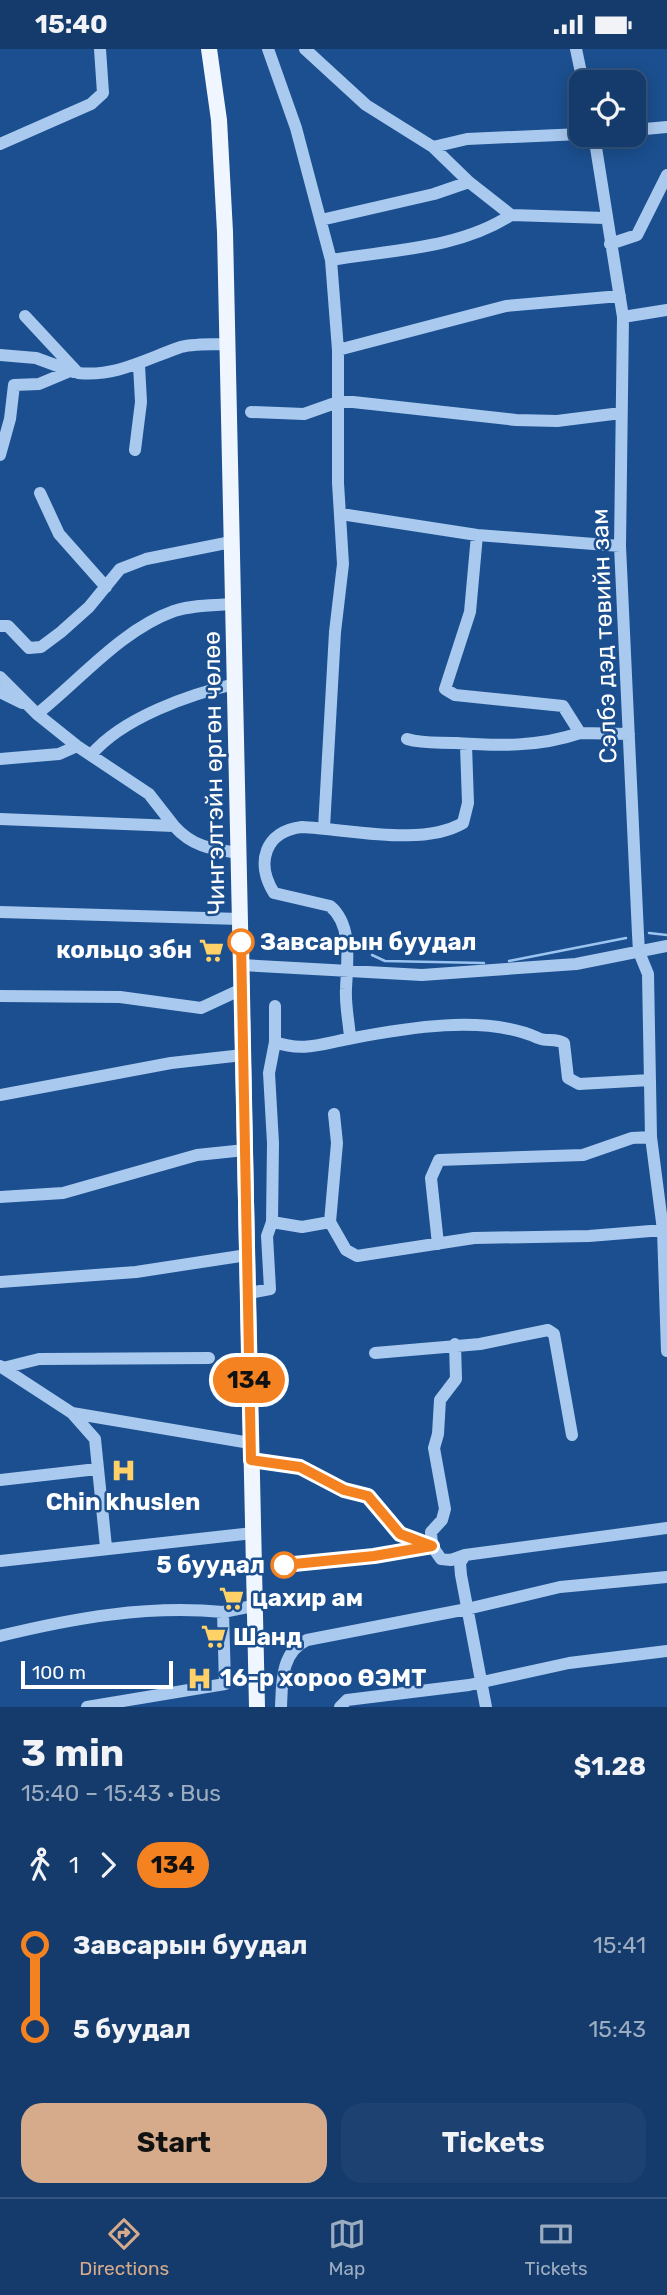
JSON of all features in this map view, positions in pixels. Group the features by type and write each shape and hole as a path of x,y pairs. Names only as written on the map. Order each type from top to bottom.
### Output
{"main road":[{"name":"Чингэлтэйн өргөн чөлөө","path":"209,49 223,161 257,1707"}],"street":[{"path":"0,144 90,104 103,93 100,49"},
{"path":"268,49 293,118 331,260 338,350 338,483 343,564 335,632 324,828"},
{"path":"305,49 366,105 433,147 469,182 510,215"},
{"path":"576,49 580,70"},
{"path":"646,129 667,127"},
{"path":"433,147 467,139 569,135"},
{"name":"Сэлбэ дэд төвийн зам","path":"596,147 623,317 620,546 639,952 648,974 651,1137 663,1230 667,1351"},
{"path":"610,244 637,235 667,174"},
{"path":"321,220 434,194 469,182"},
{"path":"331,260 454,240 485,230 510,215 605,218"},
{"path":"338,350 506,306 620,296"},
{"path":"623,317 667,310"},
{"path":"24,316 74,372"},
{"path":"0,355 36,358 74,372 95,375 139,366 180,347 227,344"},
{"path":"135,450 141,402 139,366"},
{"path":"0,455 10,419 14,385 39,384 74,372"},
{"path":"251,411 304,414 338,402 530,420 557,421 621,413"},
{"path":"40,493 58,534 106,587"},
{"path":"341,514 477,535 620,546"},
{"path":"477,535 471,612 445,689 455,695 563,706 580,733"},
{"path":"0,626 8,626 29,648 41,646 89,607 120,569 146,559 231,542"},
{"path":"34,711 148,625 175,611 233,604"},
{"path":"0,677 34,711 77,746 149,795 185,837 204,849 238,853"},
{"path":"92,755 101,744 170,703 235,684"},
{"path":"0,692 34,711"},
{"path":"407,739 420,743 513,745 557,740 580,733 629,734"},
{"path":"351,1038 346,988 350,971 348,949 336,911 322,903 274,893 269,885 267,851 271,839 288,829 324,828 413,835 448,832 463,823 468,803 466,745"},
{"path":"0,759 59,754 77,746"},
{"path":"0,819 174,826"},
{"path":"0,912 240,919"},
{"path":"241,965 422,975 576,964 667,946"},
{"path":"0,996 120,997 201,1008 242,989"},
{"path":"249,1293 270,1289 267,1236 272,1222 273,1143 269,1073 275,1042 275,1006"},
{"path":"275,1042 299,1049 351,1038 455,1024 519,1029 540,1039 557,1039 564,1043 568,1078 579,1084 650,1080"},
{"path":"0,1095 171,1063 243,1055"},
{"path":"334,1114 337,1143 330,1222 346,1250 357,1256 474,1238 663,1230"},
{"path":"438,1244 431,1178 439,1160 583,1155 632,1138 651,1137"},
{"path":"0,1197 64,1193 197,1155 245,1150"},
{"path":"272,1222 302,1227 330,1222"},
{"path":"0,1282 136,1272 247,1255"},
{"path":"375,1353 455,1344 480,1344 548,1330 554,1334 572,1435"},
{"path":"455,1344 456,1379 440,1400 437,1412 438,1434 434,1448 445,1509 442,1520 431,1532 432,1546 441,1559 451,1560 465,1555 667,1528"},
{"path":"1,1368 39,1359 209,1358"},
{"path":"1,1368 72,1413 95,1439 106,1547"},
{"path":"72,1413 250,1443"},
{"path":"251,1460 300,1467 344,1490 368,1496 400,1534 432,1546"},
{"path":"0,1480 97,1469"},
{"path":"0,1561 106,1547 253,1533"},
{"path":"284,1565 374,1556 432,1546"},
{"path":"465,1555 460,1563 461,1575 486,1707"},
{"path":"281,1707 285,1665 301,1643 560,1587 667,1577"},
{"path":"0,1636 104,1614 177,1608 223,1612 253,1606"},
{"path":"87,1707 225,1684 223,1612"},
{"path":"340,1707 346,1700 483,1682 569,1663 667,1651"}],"waterway":[{"path":"649,933 667,935"},
{"path":"509,961 626,938"},
{"path":"372,955 385,961 484,963"}],"bus line":[{"name":"134","path":"241,942 251,1460 300,1467 344,1490 368,1496 376,1502 400,1534 407,1539 432,1546 297,1566 284,1565"}],"place":[{"name":"Завсарын буудал","path":"241,942"},
{"name":"кольцо збн","path":"212,950"},
{"name":"Chin khuslen","path":"123,1471"},
{"name":"5 буудал","path":"284,1565"},
{"name":"цахир ам","path":"232,1598"},
{"name":"Шанд","path":"213,1637"},
{"name":"16-р хороо ӨЭМТ","path":"200,1678"}]}
